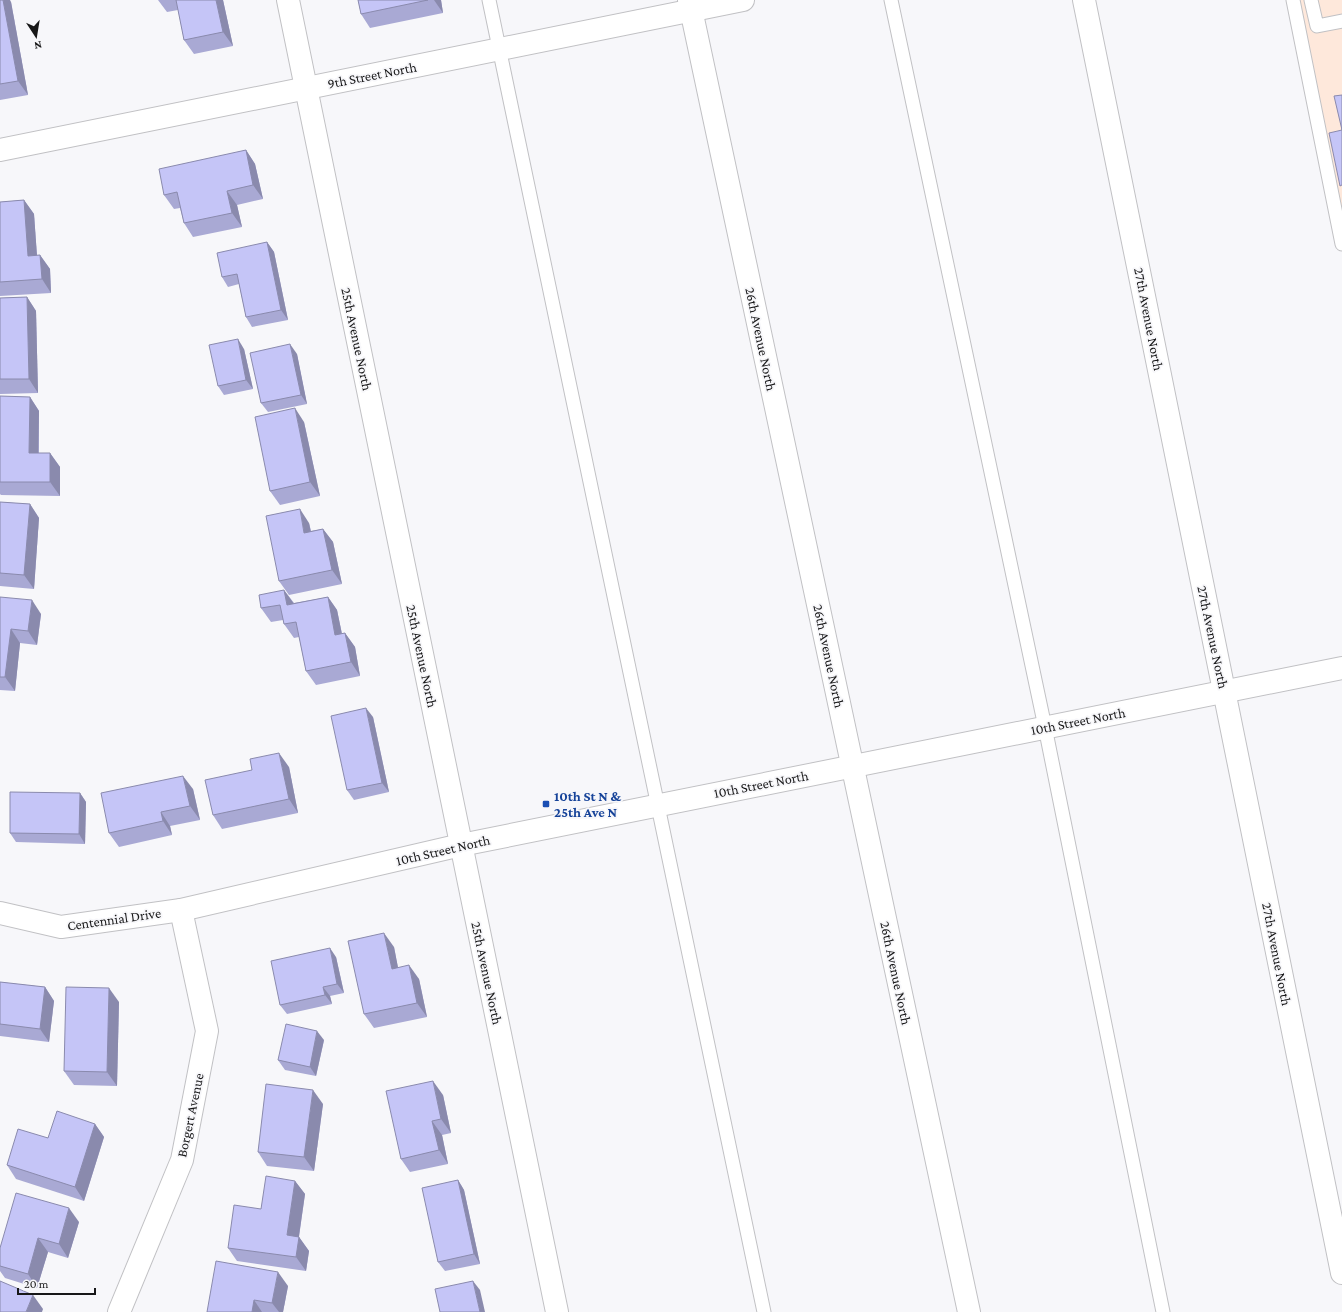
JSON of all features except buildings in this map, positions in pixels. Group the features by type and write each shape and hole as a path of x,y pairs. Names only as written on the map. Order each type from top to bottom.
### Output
{"street":[{"name":"25th Avenue North","path":"288,0 557,1312"},
{"name":"9th Street North","path":"0,150 500,49 690,5 744,0"},
{"name":"27th Avenue North","path":"1084,0 1342,1273"},
{"name":"26th Avenue North","path":"690,5 969,1312"},
{"name":"10th Street North","path":"182,910 461,845 1342,668"},
{"name":"Centennial Drive","path":"0,913 61,927 182,910"},
{"name":"Borgert Avenue","path":"119,1312 182,1160 207,1031 182,910"}],"lane":[{"path":"489,0 764,1312"},
{"path":"891,0 1044,727 1163,1312"},
{"path":"1293,0 1342,244"},
{"path":"1311,0 1317,26 1342,21"}],"shaded area":[{"path":"1294,0 1342,0 1342,235"}],"place":[{"name":"10th St N & 25th Ave N","path":"546,804"}]}
